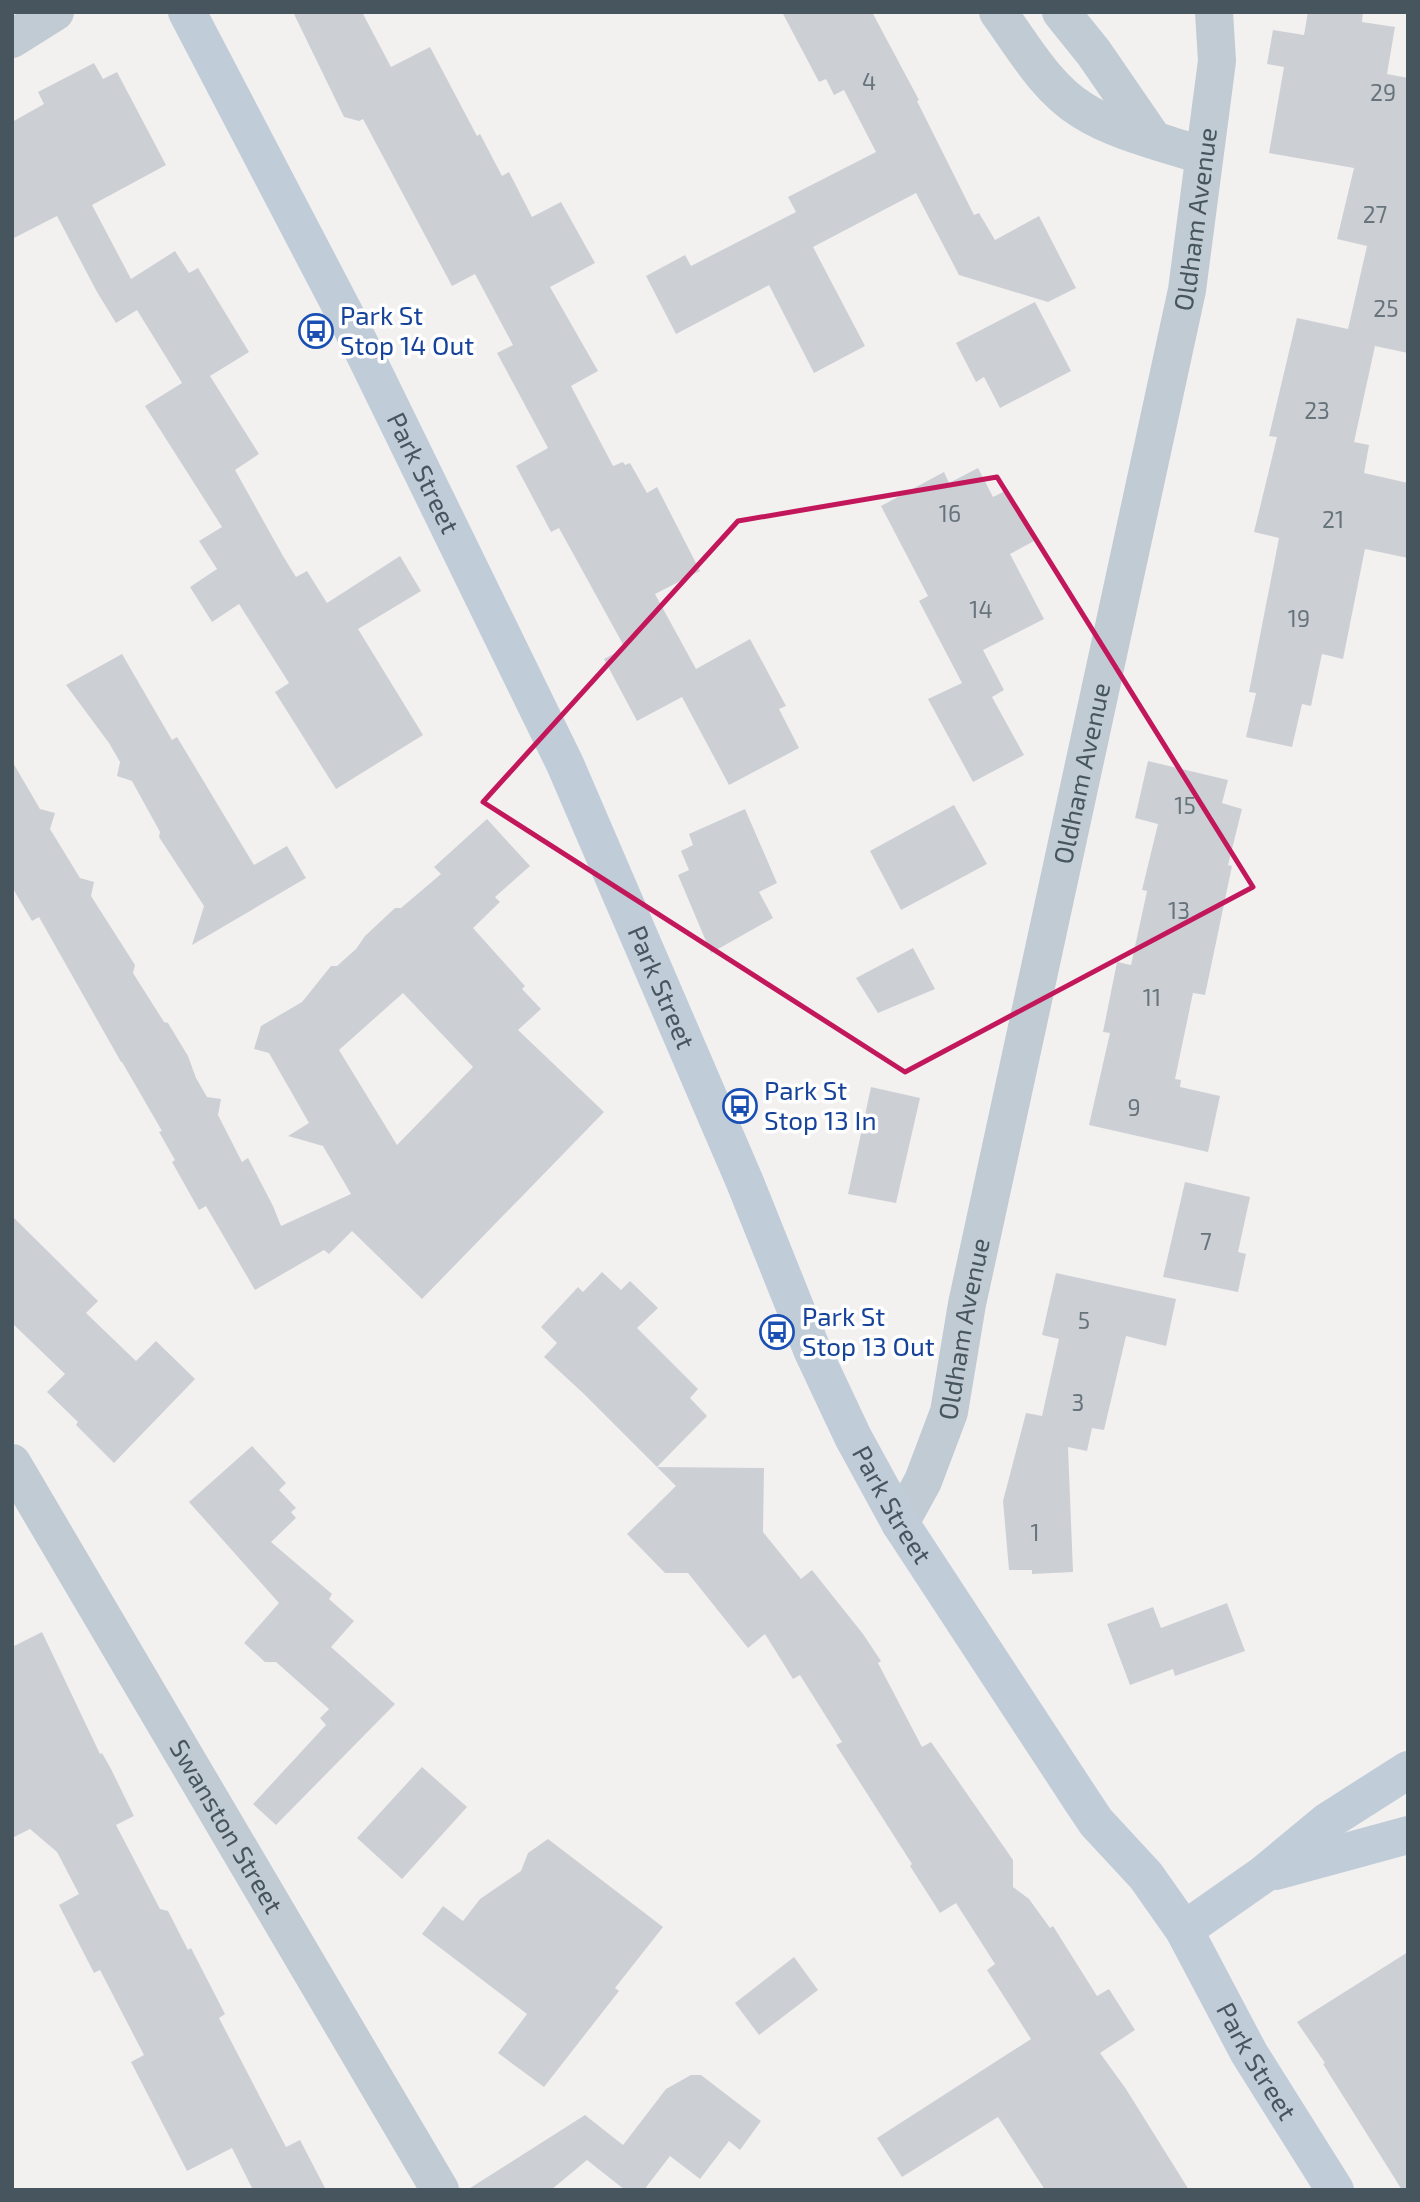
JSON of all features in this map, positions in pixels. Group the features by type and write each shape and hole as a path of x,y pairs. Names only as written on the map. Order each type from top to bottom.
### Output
{"street":[{"path":"12,40 55,12"},
{"name":"Park Street","path":"187,12 348,322 565,764 744,1180 813,1352 853,1437 900,1523 1082,1801 1103,1830 1146,1876 1184,1930 1250,2053 1335,2190"},
{"path":"998,12 1047,79 1062,94 1092,115 1204,156"},
{"path":"1061,12 1094,53 1153,139"},
{"name":"Oldham Avenue","path":"900,1523 923,1481 948,1412 970,1290 1187,290 1217,61 1214,12"},
{"name":"Swanston Street","path":"12,1463 440,2190"},
{"path":"1184,1930 1264,1874 1328,1821 1408,1770"},
{"path":"1264,1874 1408,1835"},
{"path":"1365,1846 1385,1845 1408,1849"}],"highlighted area":[{"path":"997,477 1253,887 905,1072 483,802 738,521"}],"building":[{"path":"293,12 362,12 391,67 430,47 477,136 480,134 502,176 509,172 532,217 561,202 595,263 550,287 598,371 571,386 613,466 623,462 625,465 630,463 647,493 657,487 700,571 655,594 696,669 750,639 786,706 779,709 799,748 729,785 682,697 637,721 604,659 625,648 559,528 551,532 516,466 548,448 497,353 513,345 475,274 452,286 363,119 359,121 344,117"},
{"path":"782,12 872,12 919,100 917,101 974,215 979,213 995,240 1039,216 1076,288 1048,302 959,275 916,193 813,247 865,346 814,373 769,285 676,334 646,276 685,255 691,266 796,212 788,197 876,152 844,90 834,95 826,79 819,82"},
{"path":"1308,12 1363,12 1362,22 1395,27 1387,74 1408,78 1408,353 1375,346 1354,442 1369,445 1364,473 1408,483 1408,558 1365,549 1343,659 1322,654 1311,706 1302,704 1292,747 1246,737 1256,693 1249,692 1279,538 1254,532 1277,437 1269,436 1297,318 1348,329 1367,246 1337,239 1354,168 1269,153 1284,67 1267,64 1273,30 1304,35"},
{"path":"94,63 103,79 117,72 166,165 92,205 131,279 175,251 189,273 198,268 249,352 210,376 259,454 235,470 296,577 307,571 327,603 400,556 421,591 358,629 423,735 336,789 275,692 289,683 239,604 212,622 190,587 217,569 199,541 222,527 145,406 182,383 137,310 116,323 57,216 12,239 12,122 44,104 38,92"},
{"path":"1035,302 1071,371 1000,408 984,377 976,382 956,343"},
{"path":"978,468 993,497 1007,490 1034,541 1010,554 1044,619 983,650 1004,690 992,697 1024,755 973,782 928,699 962,683 919,601 928,596 881,506 944,472 949,483"},
{"path":"122,654 172,740 177,737 254,865 287,846 306,878 192,945 204,906 159,837 160,832 132,781 117,776 120,762 109,743 66,685"},
{"path":"12,761 40,809 55,813 50,829 80,878 94,882 91,896 135,965 133,973 188,1056 207,1097 221,1099 218,1115 242,1162 248,1158 281,1226 351,1194 323,1146 288,1136 309,1123 269,1053 254,1049 261,1026 302,1002 331,966 337,966 395,908 401,908 441,874 434,867 487,819 530,866 495,897 500,902 473,928 525,986 522,989 541,1009 518,1030 604,1112 422,1299 352,1231 329,1254 324,1250 255,1290 206,1206 199,1210 172,1162 175,1160 159,1132 162,1131 39,917 32,921 12,887","holes":["403,993 473,1067 397,1145 339,1050"]},
{"path":"1148,761 1228,780 1222,803 1242,809 1228,865 1232,866 1205,995 1193,993 1175,1079 1181,1080 1180,1087 1220,1096 1208,1152 1089,1125 1110,1033 1103,1032 1117,962 1131,965 1147,891 1142,890 1158,824 1135,818"},
{"path":"954,805 987,864 901,910 870,851"},
{"path":"745,809 777,883 759,892 773,918 711,953 678,875 689,870 681,851 693,845 689,834"},
{"path":"913,948 935,989 878,1013 856,978"},
{"path":"871,1087 920,1098 896,1203 848,1194"},
{"path":"1185,1182 1250,1197 1238,1252 1246,1254 1238,1292 1163,1277"},
{"path":"12,1216 98,1301 86,1313 136,1361 156,1341 195,1379 114,1463 47,1392 65,1374 12,1323"},
{"path":"602,1272 621,1290 630,1281 658,1308 637,1328 698,1389 690,1398 707,1416 657,1467 544,1357 557,1343 541,1327 578,1287 583,1292"},
{"path":"1056,1273 1176,1299 1166,1346 1126,1336 1104,1430 1092,1428 1087,1451 1068,1447 1073,1572 1032,1574 1032,1570 1009,1570 1003,1501 1026,1413 1042,1416 1059,1339 1042,1335"},
{"path":"252,1446 286,1483 279,1490 296,1508 291,1512 296,1518 271,1542 332,1594 329,1599 354,1621 331,1647 395,1704 276,1825 253,1804 326,1725 320,1718 329,1709 276,1662 265,1662 244,1643 279,1603 189,1502"},
{"path":"657,1467 764,1468 763,1532 801,1579 812,1570 863,1634 881,1661 878,1663 922,1747 931,1742 1013,1860 1013,1887 1029,1899 1050,1928 1053,1926 1097,1996 1109,1989 1135,2030 1100,2053 1126,2089 1189,2190 1045,2190 998,2117 902,2177 877,2138 1031,2039 987,1970 995,1964 956,1903 940,1913 836,1745 842,1742 800,1675 793,1679 765,1634 748,1648 688,1573 665,1573 627,1534 676,1486"},
{"path":"1227,1603 1245,1651 1175,1676 1173,1669 1130,1685 1107,1624 1153,1607 1161,1628"},
{"path":"42,1632 100,1754 102,1753 111,1769 134,1816 116,1825 160,1909 168,1911 188,1950 191,1948 225,2014 219,2018 286,2147 300,2140 326,2190 253,2190 232,2148 187,2171 131,2062 144,2055 100,1970 94,1973 59,1905 79,1894 57,1852 30,1829 12,1838 12,1647"},
{"path":"422,1767 467,1807 402,1879 357,1838"},
{"path":"548,1839 663,1927 615,1988 619,1991 544,2087 498,2053 527,2014 422,1934 443,1906 463,1921 480,1899 521,1871 528,1853"},
{"path":"1408,1952 1408,2190 1402,2190 1297,2022"},
{"path":"794,1957 818,1990 759,2035 735,2003"},
{"path":"691,2075 701,2075 761,2121 740,2150 729,2141 700,2179 670,2156 644,2190 625,2190 587,2160 551,2190 467,2190 585,2115 623,2145 666,2089"}],"place":[{"name":"Park St Stop 14 Out","path":"316,331"},
{"name":"Park St Stop 13 In","path":"740,1106"},
{"name":"Park St Stop 13 Out","path":"777,1332"}]}
